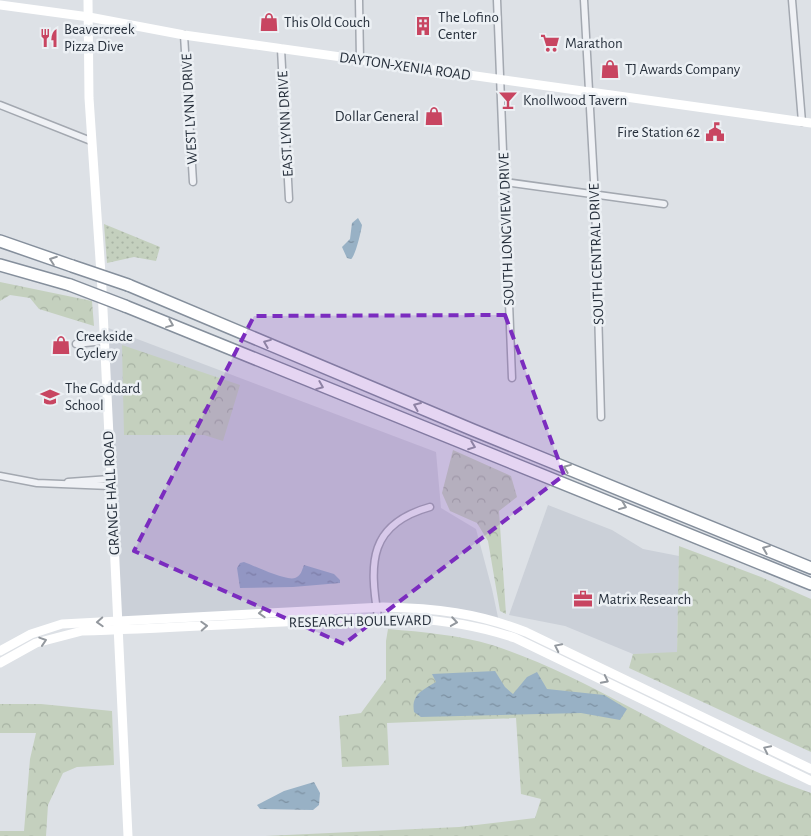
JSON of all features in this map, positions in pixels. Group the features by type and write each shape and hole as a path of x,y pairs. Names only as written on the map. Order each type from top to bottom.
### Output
{"highway":[{"path":"0,242 128,285 473,430 811,568"},
{"path":"0,267 38,275 125,306 811,584"}],"main road":[{"name":"GRANGE HALL ROAD","path":"88,0 91,141 104,341 128,836"},
{"name":"DAYTON-XENIA ROAD","path":"0,5 89,16 184,35 807,122"},
{"name":"RESEARCH BOULEVARD","path":"0,663 36,643 57,636 117,626 376,607 430,608 498,622 554,645 811,769"},
{"name":"RESEARCH BOULEVARD","path":"0,650 31,634 62,624 117,626 378,617 437,619 466,624 515,638 783,769 811,780"}],"street":[{"path":"359,0 360,60"},
{"name":"SOUTH LONGVIEW DRIVE","path":"497,0 512,378"},
{"name":"SOUTH CENTRAL DRIVE","path":"584,0 594,195 601,417"},
{"path":"792,0 807,122"},
{"name":"WEST LYNN DRIVE","path":"184,35 194,182"},
{"name":"EAST LYNN DRIVE","path":"281,49 289,199"},
{"path":"0,105 91,141"},
{"path":"505,182 664,204"},
{"path":"76,344 104,341"},
{"path":"0,476 29,482 62,484 110,482"},
{"path":"378,617 374,564 381,539 392,525 405,515 430,507"}],"highlighted area":[{"path":"505,315 564,475 344,644 134,551 254,316"}],"shaded area":[{"path":"103,326 436,452 441,508 476,529 499,622 430,607 117,621"},
{"path":"548,505 612,530 643,549 679,556 677,653 633,654 565,626 509,615"}],"green space":[{"path":"104,224 160,247 156,261 134,257 107,263"},
{"path":"0,282 92,301 94,326 39,309 30,298 10,295 0,301"},
{"path":"122,345 240,385 223,441 204,435 124,435"},
{"path":"453,450 511,476 517,497 499,511 506,614 500,611 488,541 477,523 450,511 442,493"},
{"path":"679,546 761,577 811,599 811,752 629,668 633,654 677,652"},
{"path":"388,629 454,636 492,645 533,660 613,698 730,759 770,778 811,793 811,836 265,836 459,827 535,818 541,799 521,794 516,718 387,723 389,765 342,767 339,716 361,713 386,679 386,641"},
{"path":"0,704 41,704 112,711 114,765 77,767 63,773 48,805 46,836 0,836 0,831 24,831 30,759 36,733 0,733"}],"water":[{"path":"358,218 362,225 356,249 351,259 347,258 342,247 350,239 352,223"},
{"path":"244,562 290,578 299,576 304,565 334,574 340,580 340,583 293,587 240,588 237,568 240,563"},
{"path":"495,671 505,687 513,694 527,677 537,672 547,689 604,695 627,709 620,720 581,713 421,717 414,712 416,697 436,682 432,674"},
{"path":"314,782 320,793 319,805 313,810 260,809 257,805 284,791"}],"place":[{"name":"This Old Couch","path":"269,22"},
{"name":"The Lofino Center","path":"423,26"},
{"name":"Beavercreek Pizza Dive","path":"49,38"},
{"name":"Marathon","path":"550,43"},
{"name":"TJ Awards Company","path":"610,69"},
{"name":"Knollwood Tavern","path":"508,100"},
{"name":"Dollar General","path":"434,116"},
{"name":"Fire Station 62","path":"715,132"},
{"name":"Creekside Cyclery","path":"61,345"},
{"name":"The Goddard School","path":"50,397"},
{"name":"Matrix Research","path":"583,599"}]}
